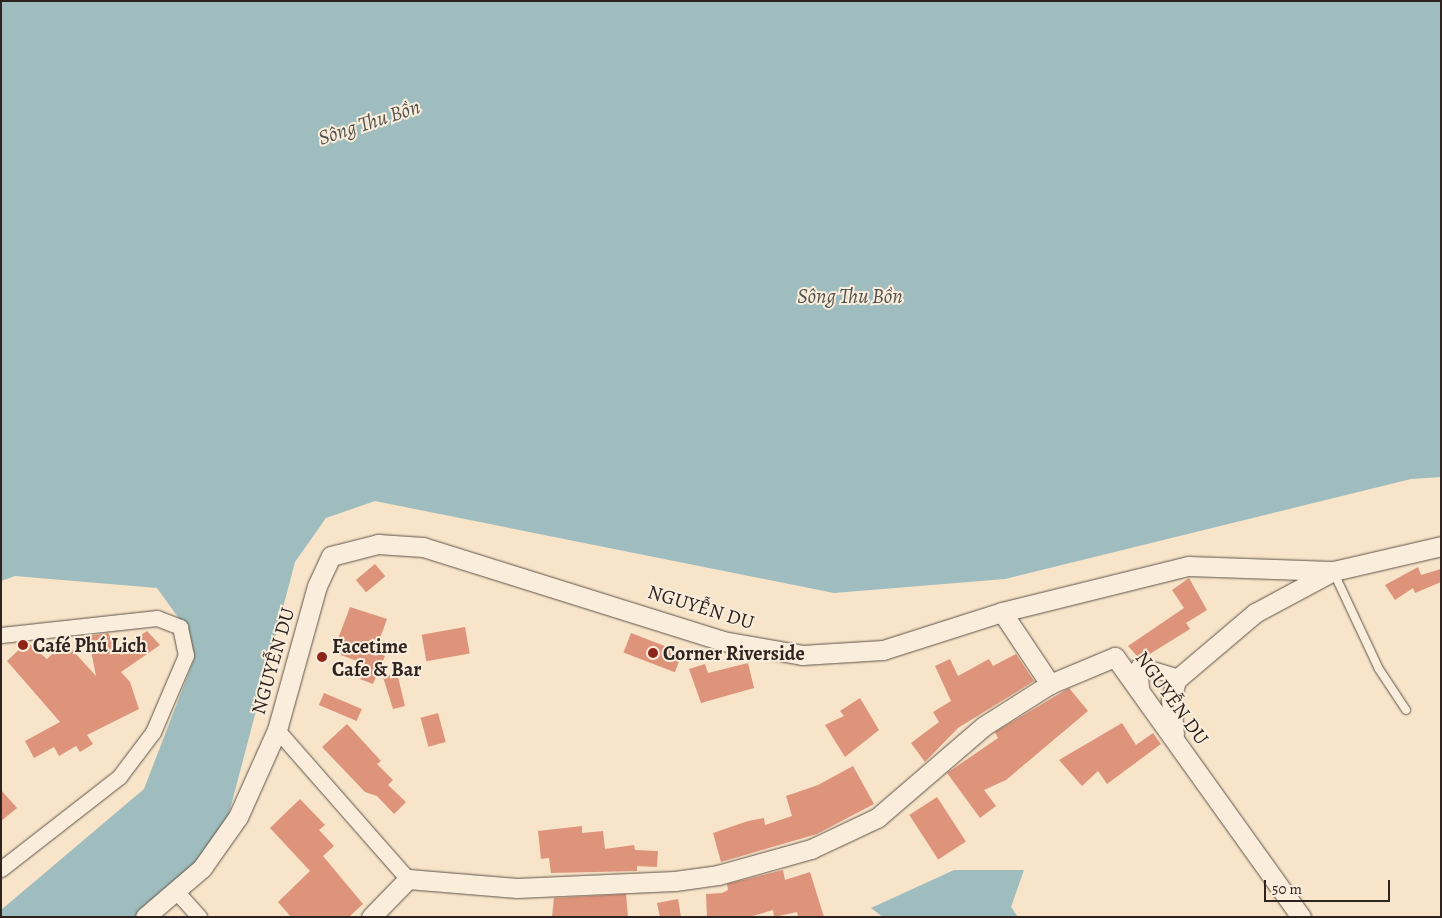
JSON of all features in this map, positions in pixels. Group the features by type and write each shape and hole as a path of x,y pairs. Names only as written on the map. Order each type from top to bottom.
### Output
{"street":[{"name":"NGUYỄN DU","path":"145,917 218,850 238,817 277,730 317,586 331,556 378,544 423,547 723,641 802,655 883,650 1002,612"},
{"path":"277,730 408,878 552,888 676,881 755,866 811,849 877,818 984,726 1050,684 1002,612 1188,566 1333,571 1441,546"},
{"path":"1174,734 1171,699 1179,677 1256,613 1333,571"},
{"path":"1,635 133,618 157,618 180,627 186,656 153,732 119,778 1,869"},
{"name":"NGUYỄN DU","path":"1050,684 1115,657 1142,696 1174,734 1301,917"},
{"path":"1142,696 1139,665 1179,677"},
{"path":"370,917 408,878"},
{"path":"175,890 199,917"}],"lane":[{"path":"1333,571 1379,669 1406,710"}],"water":[{"name":"Sông Thu Bồn","path":"1,1 1441,1 1441,477 1411,479 1005,579 834,593 375,501 326,518 295,562 226,825 212,851 136,917 1,917 1,910 144,789 194,659 185,627 157,588 15,576 1,581"},
{"path":"954,870 1024,870 1011,907 1018,917 883,917 871,908"}],"building":[{"path":"375,564 385,576 366,592 356,580"},
{"path":"1418,567 1421,575 1441,569 1441,582 1415,593 1413,588 1395,600 1385,585"},
{"path":"1189,578 1207,610 1186,623 1190,629 1145,657 1137,656 1128,646 1184,608 1172,590"},
{"path":"350,607 387,619 375,652 385,656 373,684 360,679 365,664 333,652"},
{"path":"465,627 470,654 426,661 422,635"},
{"path":"147,631 160,645 121,672 130,682 139,709 87,735 93,744 80,752 76,746 59,756 54,747 34,758 25,741 60,722 7,661 27,642 47,659 65,642 96,676 88,636 108,633 119,650"},
{"name":"Corner Riverside","path":"631,633 682,653 675,672 623,653"},
{"path":"1016,654 1034,681 958,728 925,762 911,743 939,722 933,712 951,701 935,666 950,659 958,676 989,659 993,666"},
{"path":"748,663 754,688 701,703 689,669 705,664 708,673"},
{"path":"397,673 405,706 393,709 383,677"},
{"path":"1069,688 1088,711 1006,780 984,790 996,806 980,818 947,773 998,738 995,732"},
{"path":"324,693 362,709 357,721 319,705"},
{"path":"860,698 879,730 845,757 825,725 844,716 840,711"},
{"path":"438,713 446,742 428,747 421,718"},
{"path":"1122,723 1136,745 1153,733 1161,744 1107,784 1098,771 1082,786 1059,760"},
{"path":"347,724 381,761 377,764 393,780 388,785 406,802 394,814 377,796 365,792 322,747"},
{"path":"853,766 874,804 817,834 721,862 713,833 748,821 764,818 765,825 792,816 786,796 818,785"},
{"path":"1,790 17,808 1,821"},
{"path":"937,797 966,841 938,859 909,815"},
{"path":"300,799 325,825 319,830 334,846 323,856 363,904 349,917 291,917 278,902 310,871 270,828"},
{"path":"582,826 582,833 603,831 605,849 634,845 635,850 658,851 657,867 637,866 637,871 551,873 549,858 541,859 538,831"},
{"path":"783,870 785,880 810,872 824,917 798,917 797,912 774,917 773,910 749,917 707,917 706,894 722,893 728,890 727,884"},
{"path":"626,894 628,917 552,917 554,898"},
{"path":"678,899 681,917 660,917 657,903"}],"place":[{"name":"Café Phú Lich","path":"23,645"},
{"name":"Corner Riverside","path":"653,653"},
{"name":"Facetime Cafe & Bar","path":"322,657"}]}
